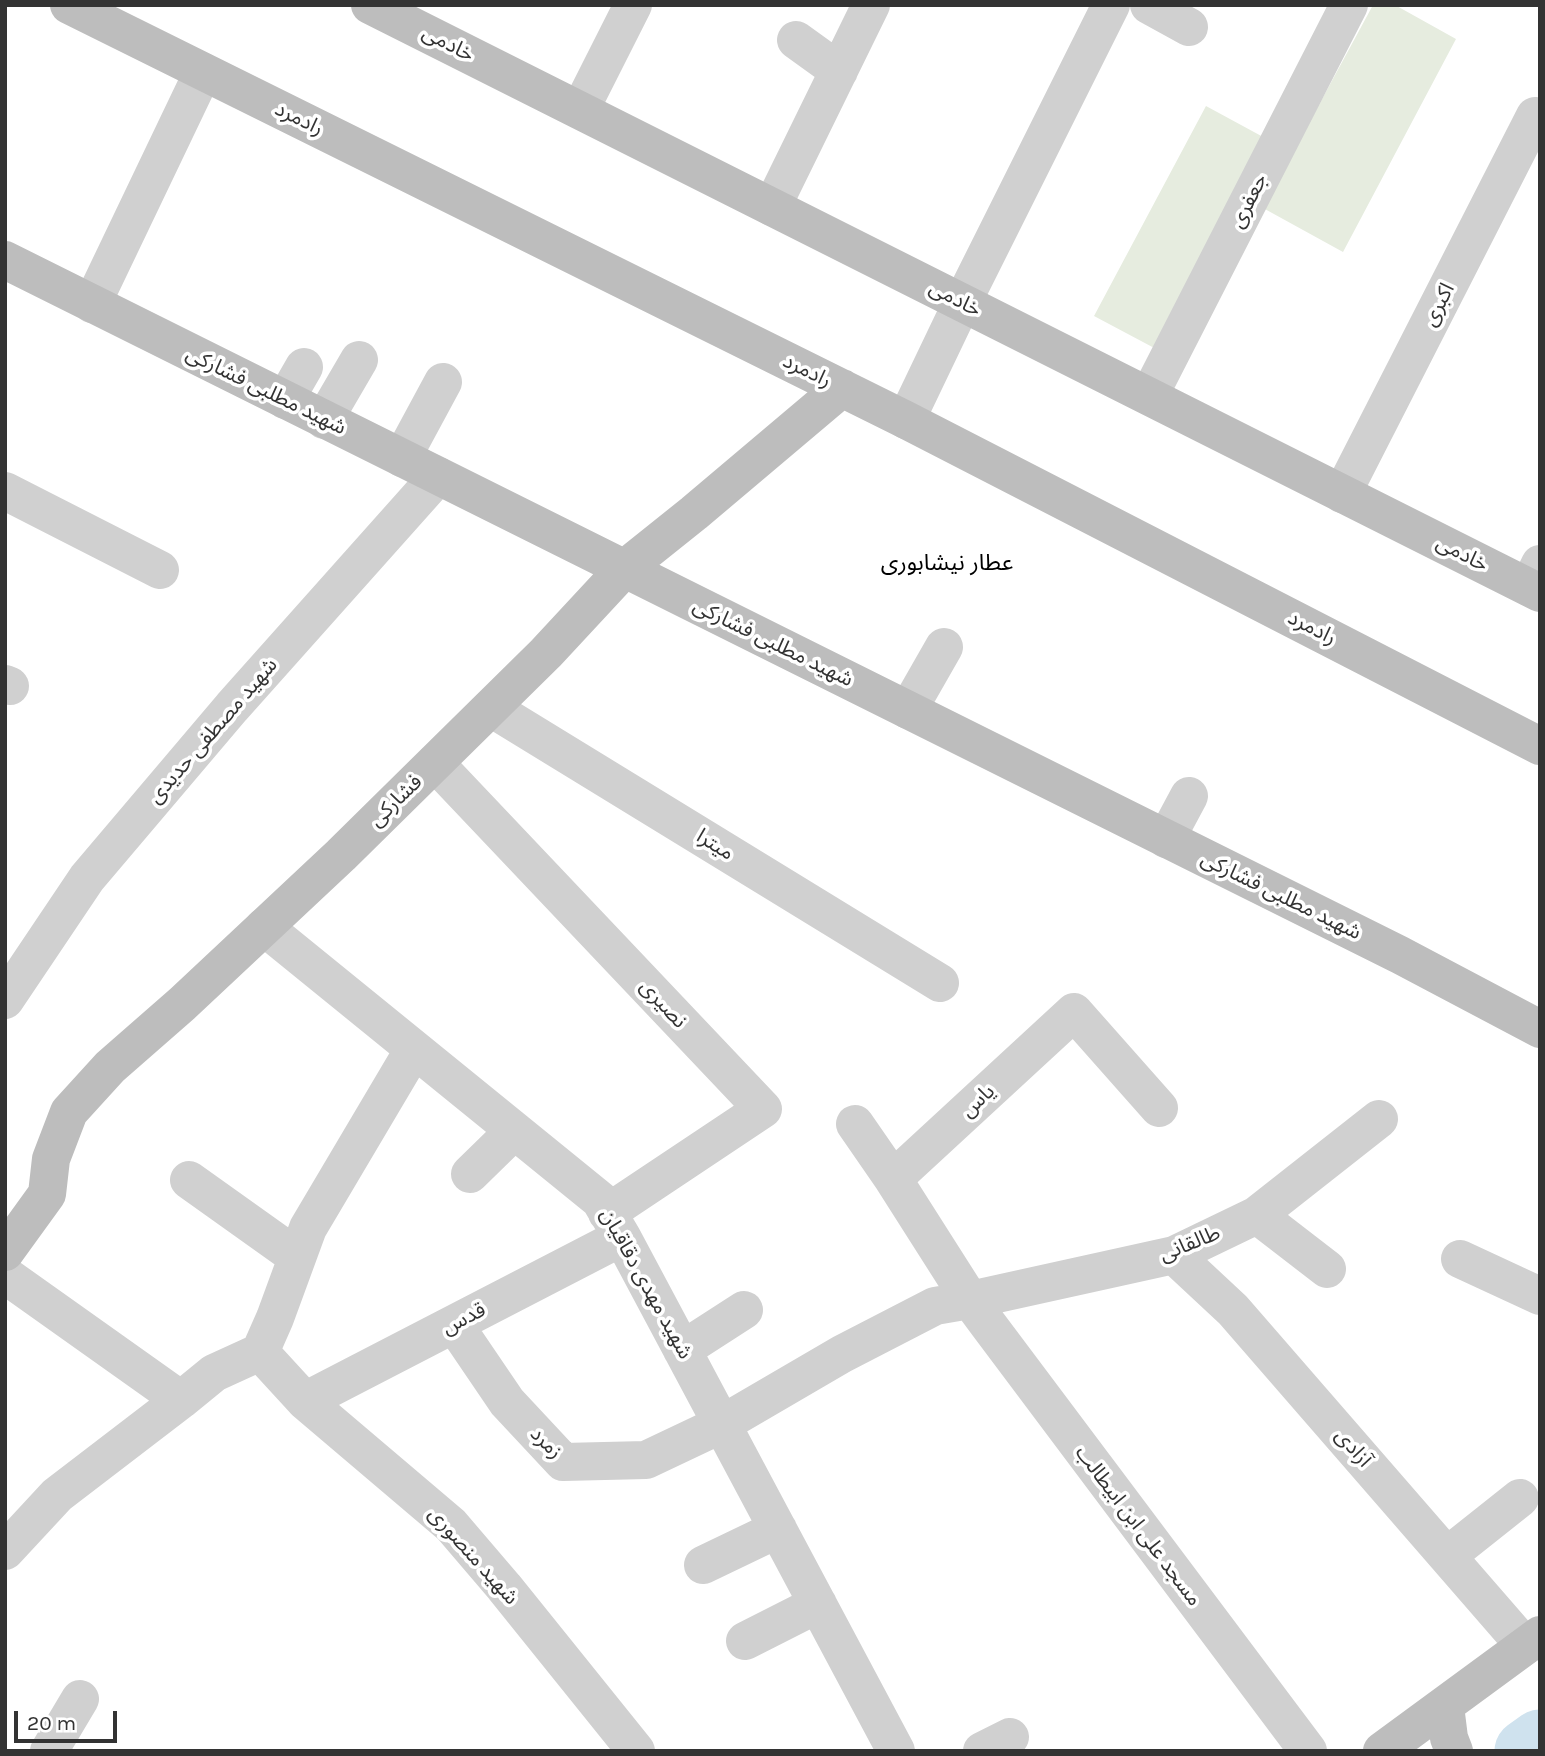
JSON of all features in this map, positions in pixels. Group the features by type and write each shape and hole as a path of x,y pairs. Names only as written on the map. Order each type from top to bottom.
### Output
{"street":[{"name":"رادمرد","path":"69,5 906,420 1540,746"},
{"name":"خادمی","path":"370,5 1342,494 1536,582"},
{"path":"580,110 633,5"},
{"path":"772,207 871,5"},
{"path":"906,420 1111,5"},
{"path":"1149,5 1189,27"},
{"name":"جعفری","path":"1149,396 1349,5"},
{"path":"796,40 839,71"},
{"path":"92,304 203,72"},
{"name":"اکبری","path":"1342,494 1531,142"},
{"name":"شهید مطلبی فشارکی","path":"5,260 1400,955 1540,1029"},
{"path":"324,420 359,360"},
{"path":"285,400 304,367"},
{"path":"402,458 443,382"},
{"name":"فشارکی","path":"5,1252 47,1194 51,1159 69,1112 110,1067 182,1004 341,855 546,653 624,569 842,388"},
{"name":"شهید مصطفی حدیدی","path":"5,1000 87,878 232,707 438,476"},
{"path":"5,491 160,570"},
{"path":"908,710 944,647"},
{"name":"میترا","path":"491,708 940,983"},
{"name":"نصیری","path":"435,763 763,1109 615,1225"},
{"path":"1166,839 1189,796"},
{"name":"شهید مهدی دقاقیان","path":"264,927 600,1200 896,1751"},
{"name":"یاس","path":"893,1179 1074,1012 1158,1108"},
{"path":"5,1551 57,1495 214,1373 260,1352 308,1228 414,1049"},
{"name":"طالقانی","path":"722,1424 842,1354 935,1306 1174,1255 1257,1215 1379,1119"},
{"path":"855,1124 970,1300"},
{"path":"470,1174 514,1131"},
{"path":"190,1181 297,1257"},
{"path":"1257,1215 1327,1269"},
{"name":"قدس","path":"305,1401 454,1324 615,1225"},
{"name":"آزادی","path":"1174,1255 1233,1310 1447,1556 1532,1641"},
{"path":"1460,1259 1540,1296"},
{"path":"5,1275 181,1400"},
{"name":"مسجد علی ابن ابیطالب","path":"970,1300 1308,1751"},
{"path":"682,1350 744,1310"},
{"name":"زمرد","path":"454,1324 507,1402 564,1462 646,1460 722,1424"},
{"name":"شهید منصوری","path":"260,1352 305,1401 452,1525 636,1751"},
{"path":"1447,1556 1520,1498"},
{"path":"703,1565 778,1530"},
{"path":"745,1641 818,1604"},
{"path":"1382,1751 1449,1732 1532,1641"},
{"path":"49,1751 80,1699"}],"shaded area":[{"path":"1373,5 1395,5 1456,39 1343,252 1263,208"},
{"path":"1206,106 1265,138 1158,350 1094,316"}],"waterway":[{"path":"1526,1751 1540,1741"}],"district":[{"name":"عطار نیشابوری","path":"947,563"}]}
